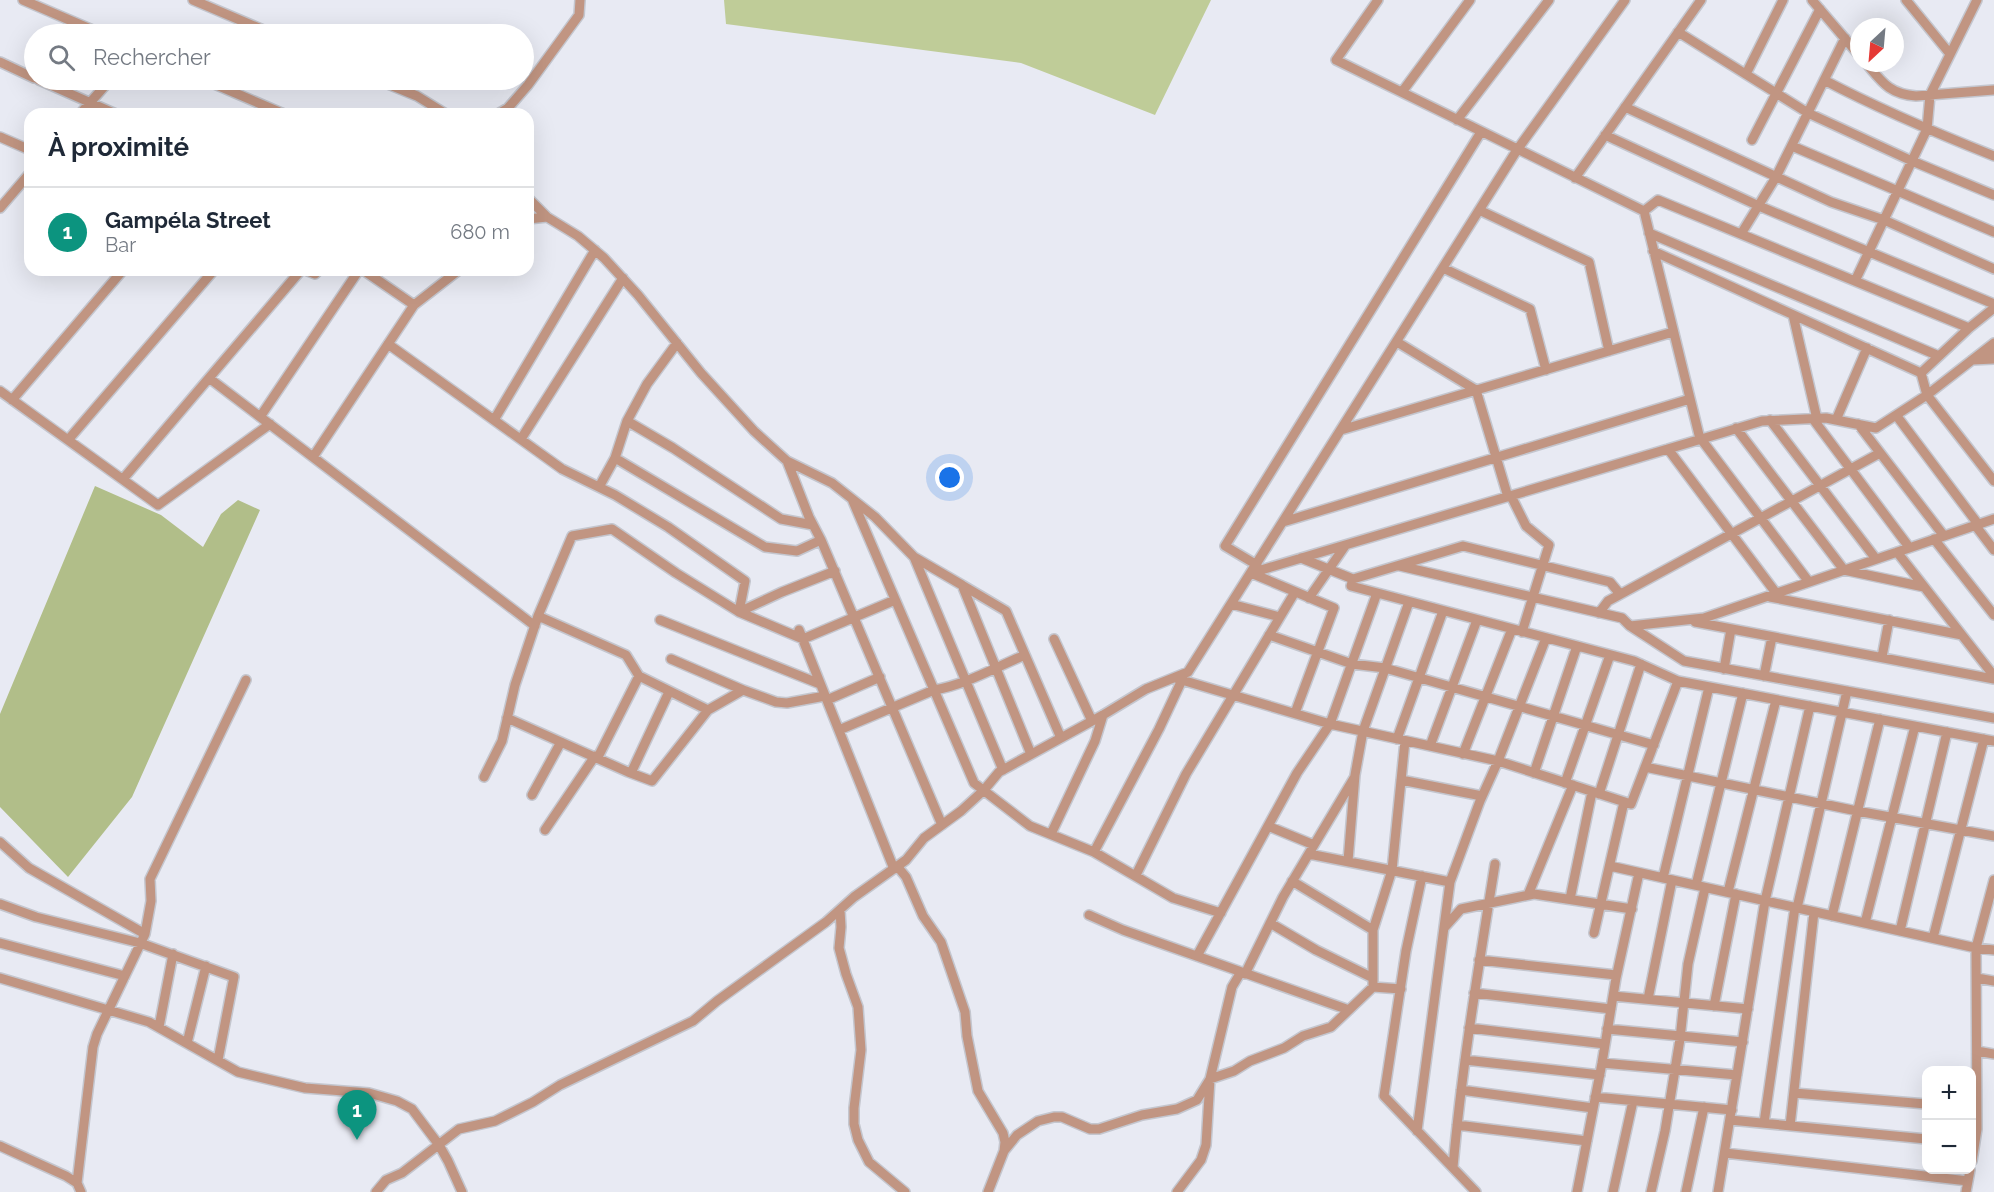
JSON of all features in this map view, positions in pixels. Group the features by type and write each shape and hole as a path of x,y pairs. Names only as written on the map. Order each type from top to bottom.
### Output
{"street":[{"path":"23,0 79,24"},
{"path":"193,0 249,24"},
{"path":"534,78 579,15 580,0"},
{"path":"1378,0 1336,60 1644,211"},
{"path":"1402,92 1470,0"},
{"path":"1457,120 1549,0"},
{"path":"376,1192 386,1180 402,1173 459,1129 495,1121 560,1085 693,1021 826,922 854,897 906,860 924,838 961,811 1003,770 1146,689 1179,679 1188,672 1517,150 1625,0"},
{"path":"1575,178 1701,0"},
{"path":"1746,75 1784,0"},
{"path":"1812,0 1850,44"},
{"path":"1906,0 1950,54"},
{"path":"1855,281 1927,129 1930,95 1977,0"},
{"path":"1752,140 1820,9"},
{"path":"1678,32 1808,113 1912,161 1994,195"},
{"path":"1741,234 1776,177 1845,38"},
{"path":"0,62 24,73"},
{"path":"1873,72 1885,86 1893,92 1904,95 1994,90"},
{"path":"1824,80 1927,129 1994,156"},
{"path":"61,90 102,108"},
{"path":"85,108 101,90"},
{"path":"228,90 270,108"},
{"path":"402,90 436,108"},
{"path":"508,108 524,90"},
{"path":"1625,106 1831,202 1884,220 1994,269"},
{"path":"1295,714 1334,608 1295,592 1254,569 1225,546 1481,132"},
{"path":"1605,135 1759,206 1994,306 1921,373"},
{"path":"0,136 24,147"},
{"path":"1792,146 1994,232"},
{"path":"0,208 24,180"},
{"path":"1644,211 1658,200 1968,328"},
{"path":"534,204 547,217 578,236 623,278 754,431 787,461 832,483 875,517 914,557 1006,611 1061,738"},
{"path":"1479,210 1589,262 1609,351"},
{"path":"1644,211 1700,439 1809,582"},
{"path":"534,218 547,217"},
{"path":"1649,233 1939,356"},
{"path":"495,420 594,250"},
{"path":"1653,251 1921,373 1927,395 1994,481"},
{"path":"1443,268 1530,309 1546,370"},
{"path":"12,400 118,276"},
{"path":"68,440 209,276"},
{"path":"123,479 298,276"},
{"path":"260,417 357,276"},
{"path":"370,276 414,304"},
{"path":"313,457 414,304 451,276"},
{"path":"522,439 623,278"},
{"path":"1793,315 1815,419 1910,548"},
{"path":"1341,430 1673,332"},
{"path":"1396,342 1476,390 1509,496 1526,526 1549,545 1522,632"},
{"path":"599,487 615,458 627,421 647,384 677,343"},
{"path":"1254,569 1346,545 1762,421 1836,420 1876,428 1927,395 1994,343"},
{"path":"388,344 562,469 599,487 668,527 745,581 739,612"},
{"path":"1836,420 1868,348"},
{"path":"1972,360 1994,352"},
{"path":"1972,360 1994,359"},
{"path":"209,378 535,626"},
{"path":"0,391 158,505 270,424"},
{"path":"1283,522 1690,399"},
{"path":"1896,415 1994,550"},
{"path":"1770,420 1876,559"},
{"path":"627,421 681,453 780,519 813,525"},
{"path":"1858,424 1944,536"},
{"path":"1736,428 1844,570 1924,587"},
{"path":"1668,449 1732,534 1772,595 1962,635"},
{"path":"1599,613 1608,601 1620,594 1880,453"},
{"path":"615,458 765,547 797,551 821,540"},
{"path":"787,461 942,825"},
{"path":"852,499 974,783 1030,826 1094,852 1173,898 1221,913"},
{"path":"1630,626 1704,618 1994,519"},
{"path":"484,777 502,741 515,685 538,616 572,536 612,529 676,573 739,612 801,635 895,600"},
{"path":"1934,539 1994,615"},
{"path":"1309,598 1346,545"},
{"path":"1301,558 1353,579 1463,546 1610,582 1620,594"},
{"path":"1897,552 1994,677"},
{"path":"914,557 1003,770"},
{"path":"1398,566 1622,618 1630,626 1684,661 1994,718"},
{"path":"739,612 782,592 835,572"},
{"path":"1353,579 1351,586 1641,664 1678,681 1989,740 1933,938"},
{"path":"962,585 1032,754"},
{"path":"1136,875 1186,774 1295,592"},
{"path":"1197,956 1298,772 1330,724 1377,593"},
{"path":"1348,861 1355,776 1363,732 1409,602"},
{"path":"1231,604 1280,617"},
{"path":"988,1192 1004,1151 1017,1135 1038,1121 1062,1117 1090,1129 1099,1129 1142,1115 1176,1109 1197,1100 1210,1079 1234,1071 1250,1061 1284,1048 1303,1036 1331,1027 1373,983 1373,930 1392,870 1401,780 1401,740 1419,678 1443,611"},
{"path":"538,616 626,656 639,676 708,710"},
{"path":"660,620 820,684"},
{"path":"1430,746 1477,620"},
{"path":"1684,620 1994,677"},
{"path":"1882,657 1889,620"},
{"path":"1463,754 1512,629"},
{"path":"1724,669 1731,629"},
{"path":"801,635 895,867 906,877 923,916 940,942 965,1012 967,1036 978,1091 1003,1133 1004,1151"},
{"path":"1269,635 1352,664 1385,668 1654,745"},
{"path":"1764,676 1772,637"},
{"path":"1417,1131 1450,882 1546,638"},
{"path":"1054,639 1092,721"},
{"path":"1534,773 1577,646"},
{"path":"839,730 1025,655"},
{"path":"1528,895 1569,784 1585,726 1610,655"},
{"path":"671,660 743,690 776,702 787,703 826,698 880,677"},
{"path":"1570,899 1596,793 1641,664"},
{"path":"545,830 596,757 639,676"},
{"path":"1179,679 1330,724 1498,761 1631,804 1678,681"},
{"path":"1094,852 1159,729 1179,679"},
{"path":"79,1188 93,1047 97,1034 142,938 151,901 150,879 246,680"},
{"path":"1648,999 1667,879 1709,687"},
{"path":"507,718 652,781 708,710 743,690"},
{"path":"1764,1123 1796,908 1847,691"},
{"path":"631,773 669,692"},
{"path":"1651,1192 1681,1036 1688,964 1700,886 1743,693"},
{"path":"1714,1006 1732,893 1776,699"},
{"path":"1718,1192 1765,901 1810,706"},
{"path":"1051,834 1095,741 1103,715"},
{"path":"1832,916 1880,719"},
{"path":"1865,923 1915,726"},
{"path":"1900,931 1947,732"},
{"path":"532,795 561,742"},
{"path":"1645,767 1857,811 1994,836"},
{"path":"1177,1192 1201,1160 1206,1145 1210,1079 1232,987 1243,973 1292,882 1355,776"},
{"path":"1401,780 1482,796"},
{"path":"1594,933 1624,802"},
{"path":"1268,826 1311,849 1348,861 1450,882"},
{"path":"0,843 28,868 142,938 173,954 234,977 218,1060"},
{"path":"1453,1167 1456,1125 1469,1028 1495,864"},
{"path":"1610,866 1994,950"},
{"path":"1577,1192 1600,1075 1616,975 1639,873"},
{"path":"1422,876 1384,1096 1476,1192"},
{"path":"1976,1070 1977,948 1990,914 1994,880"},
{"path":"1292,882 1373,930"},
{"path":"1444,928 1461,909 1534,894 1632,909"},
{"path":"0,904 36,917 142,938"},
{"path":"840,910 839,948 858,1007 861,1050 854,1124 858,1140 869,1162 905,1192"},
{"path":"1790,1126 1814,912"},
{"path":"1089,915 1123,930 1349,1010"},
{"path":"1270,923 1373,983 1401,989"},
{"path":"0,943 125,976"},
{"path":"159,1027 173,954"},
{"path":"1479,960 1616,975"},
{"path":"187,1043 206,966"},
{"path":"0,978 149,1022 238,1072 304,1088 369,1093 397,1101 412,1109 438,1145 462,1192"},
{"path":"1977,978 1994,981"},
{"path":"1474,993 1611,1009"},
{"path":"1613,996 1748,1009"},
{"path":"1469,1028 1605,1044"},
{"path":"1607,1029 1743,1042"},
{"path":"1977,1051 1994,1054"},
{"path":"1465,1060 1600,1075"},
{"path":"1602,1063 1737,1075"},
{"path":"1461,1090 1593,1108"},
{"path":"1794,1093 1922,1104"},
{"path":"1595,1097 1704,1107 1764,1123 1922,1139"},
{"path":"1613,1192 1633,1101"},
{"path":"1686,1192 1704,1107"},
{"path":"1456,1125 1587,1141"},
{"path":"0,1146 54,1170 79,1188"},
{"path":"1725,1153 1968,1181"},
{"path":"1966,1192 1969,1174"}],"green space":[{"path":"724,0 1211,0 1155,115 1021,63 726,24"},
{"path":"95,486 161,515 203,547 221,514 238,500 260,510 132,797 68,877 0,807 0,714"}],"place":[{"name":"Gampéla Street","path":"357,1140"}]}
